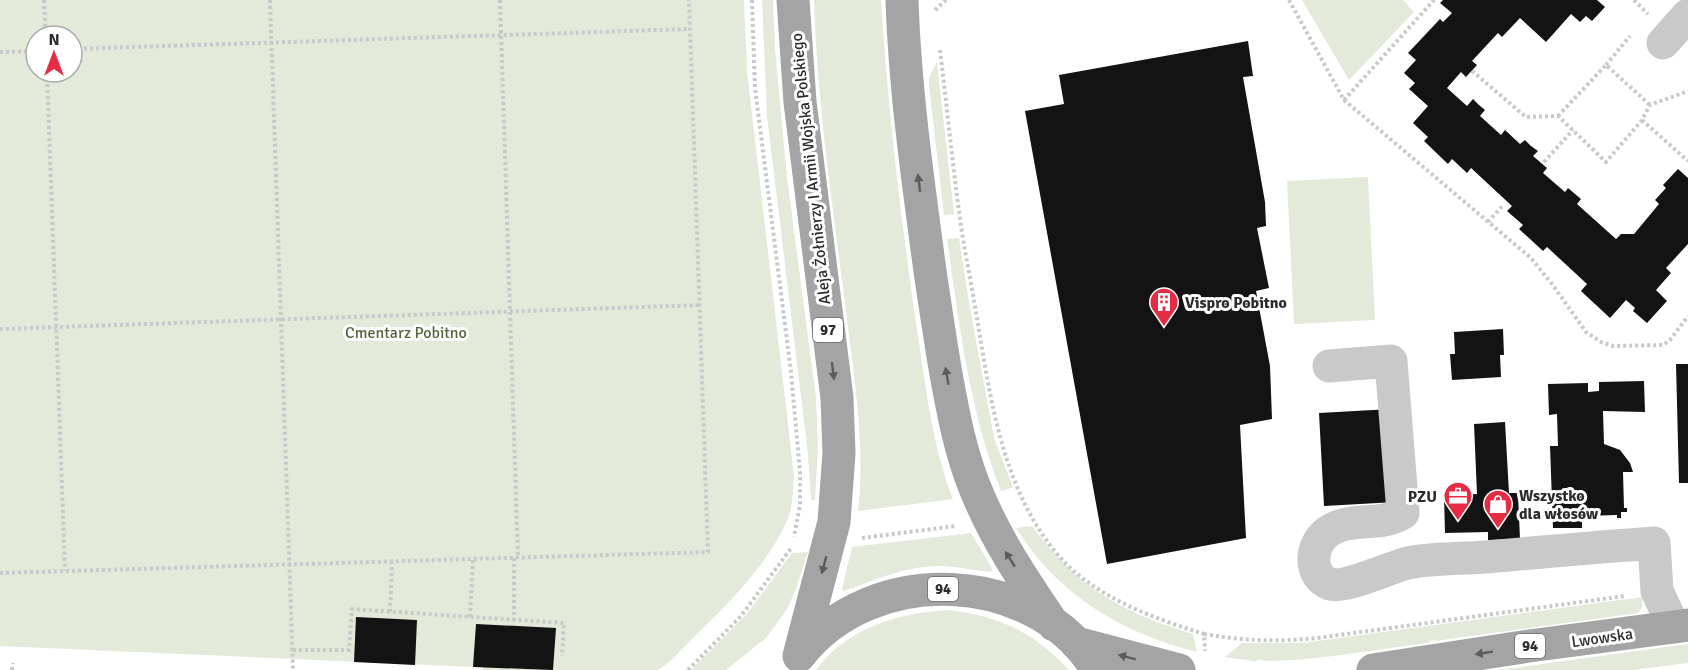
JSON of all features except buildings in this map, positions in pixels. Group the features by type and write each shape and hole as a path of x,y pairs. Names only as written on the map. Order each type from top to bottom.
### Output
{"main road":[{"name":"Aleja Żołnierzy I Armii Wojska Polskiego","path":"791,666 830,541 838,486 839,453 837,398 800,102 793,0"},
{"path":"902,0 911,118 936,312 960,441 975,488 1007,555 1065,634"},
{"name":"94","path":"791,666 806,647 828,627 860,607 900,593 933,588 964,589 997,596 1025,607 1065,634 1097,670"},
{"name":"Lwowska","path":"1373,670 1681,626"},
{"name":"94","path":"1065,634 1192,666"}],"lane":[{"path":"1663,43 1688,15"},
{"path":"1329,366 1391,361 1403,513 1395,519 1340,526 1325,535 1317,546 1313,559 1314,569 1331,585 1345,584 1410,562 1654,543 1656,591 1681,626"}],"path":[{"path":"44,0 45,24"},
{"path":"270,0 293,670"},
{"path":"500,0 516,558 514,620"},
{"path":"0,573 708,552 689,0"},
{"path":"688,670 741,616 793,546 800,504 800,472 791,372 756,88 752,0"},
{"path":"935,10 946,0"},
{"path":"1289,0 1344,100 1531,258 1586,332 1600,342 1613,346 1663,345 1670,340 1688,316"},
{"path":"1344,100 1434,0"},
{"path":"1634,0 1649,14"},
{"path":"84,50 690,29"},
{"path":"939,46 960,218 989,390 999,432 1014,479 1031,518 1059,556 1084,578 1141,611 1204,634 1241,640 1287,641 1656,591"},
{"path":"0,52 24,51"},
{"path":"1558,116 1606,65 1650,105"},
{"path":"1472,71 1526,117 1558,116 1606,162 1642,120 1650,105 1688,91"},
{"path":"47,84 64,571"},
{"path":"1642,120 1688,161"},
{"path":"1544,162 1573,130"},
{"path":"1488,222 1504,204"},
{"path":"0,329 700,305"},
{"path":"793,546 1031,518"},
{"path":"470,617 473,559"},
{"path":"390,612 392,562"},
{"path":"293,650 349,650 352,609 564,623 562,656"},
{"path":"1192,666 1204,634"},
{"path":"12,670 13,663"}],"green space":[{"name":"Cmentarz Pobitno","path":"0,0 744,0 747,71 794,476 787,521 757,570 732,599 676,656 658,670 483,670 483,667 0,646"},
{"path":"762,0 773,0 775,49 787,177 816,398 818,448 815,500 811,500 808,454 767,116"},
{"path":"814,0 881,0 896,166 917,330 935,437 953,499 858,511 860,433 858,407 830,190"},
{"path":"1302,0 1403,0 1414,12 1349,80"},
{"path":"937,62 954,214 944,215 929,86 929,77"},
{"path":"1368,177 1375,320 1294,324 1287,181"},
{"path":"959,238 994,438 1013,487 1001,491 981,431 961,335 947,239"},
{"path":"1032,526 1066,566 1102,595 1167,626 1193,634 1197,652 1169,644 1117,622 1072,592 1051,573 1016,528"},
{"path":"971,533 992,568 991,572 930,566 893,574 844,591 842,589 852,547"},
{"path":"808,552 787,609 766,638 726,670 691,670 746,615 792,553"},
{"path":"1642,597 1642,607 1638,613 1324,657 1254,661 1225,657 1242,643 1302,643"},
{"path":"948,610 984,617 1014,628 1042,645 1069,670 816,670 843,643 875,625 911,615"},
{"path":"1688,644 1688,663 1633,670 1498,670"}],"place":[{"name":"Vispro Pobitno","path":"1164,328"},
{"name":"PZU","path":"1458,522"},
{"name":"Wszystko dla włosów","path":"1498,530"}]}
